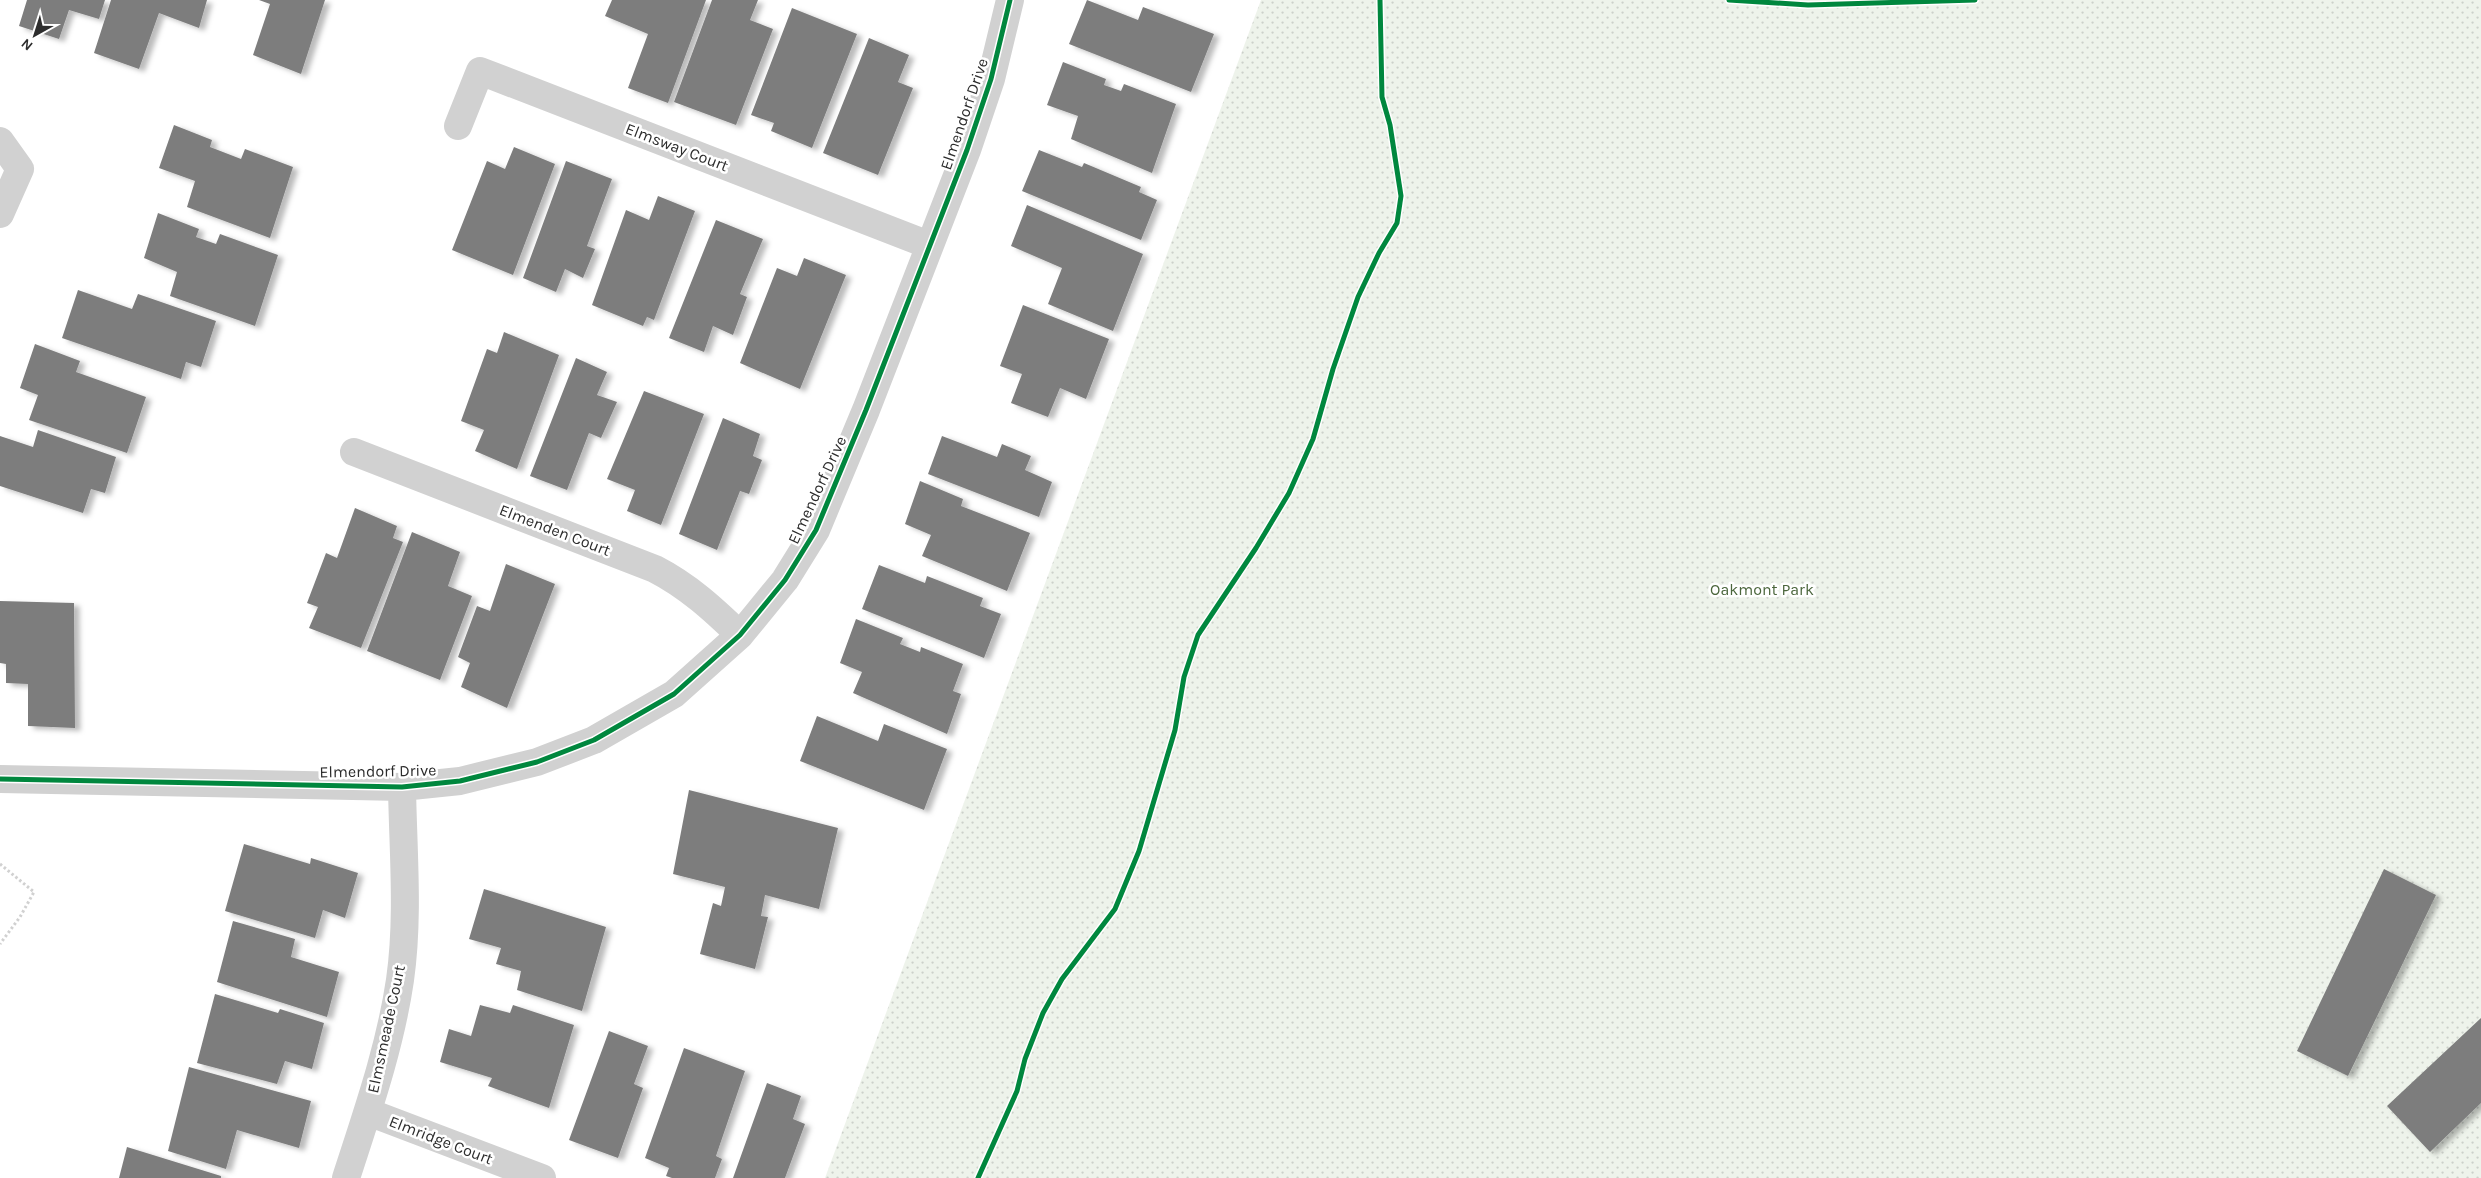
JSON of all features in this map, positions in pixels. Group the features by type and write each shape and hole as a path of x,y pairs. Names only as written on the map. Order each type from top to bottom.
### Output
{"street":[{"name":"Elmendorf Drive","path":"0,779 402,787 460,781 537,762 594,740 674,694 740,635 785,580 816,530 866,410 967,150 991,79 1010,0"},
{"name":"Elmsway Court","path":"458,126 480,71 929,244"},
{"path":"0,141 20,169 0,214"},
{"name":"Elmenden Court","path":"354,452 655,569 677,580 704,600 740,635"},
{"name":"Elmsmeade Court","path":"346,1178 368,1112 386,1045 400,980 405,921 402,787"},
{"name":"Elmridge Court","path":"368,1112 542,1178"}],"path":[{"path":"0,864 34,892 20,917 0,944"}],"green space":[{"name":"Oakmont Park","path":"1261,0 2481,0 2481,1178 825,1178"}],"building":[{"path":"27,0 105,0 99,19 69,10 59,39 19,26"},
{"path":"111,0 207,0 199,28 159,13 139,69 94,53"},
{"path":"259,0 325,0 301,74 253,55 270,4"},
{"path":"612,0 706,0 668,103 628,88 648,34 605,16"},
{"path":"712,0 758,0 750,20 773,29 736,125 674,102"},
{"path":"1087,0 1138,20 1143,7 1214,34 1191,92 1069,44"},
{"path":"792,8 857,34 812,148 771,131 774,123 751,115"},
{"path":"869,38 909,55 898,82 913,88 878,175 823,153"},
{"path":"1063,62 1106,79 1104,85 1121,91 1124,84 1176,104 1152,173 1071,139 1078,116 1047,105"},
{"path":"174,125 212,140 210,147 241,159 245,149 293,167 270,238 187,207 195,181 159,168"},
{"path":"514,147 555,164 513,275 452,250 487,161 505,169"},
{"path":"1039,150 1082,167 1084,163 1141,187 1139,192 1157,200 1141,240 1022,191"},
{"path":"566,161 612,179 587,246 595,249 583,278 565,269 556,292 523,278"},
{"path":"658,196 695,211 654,320 647,317 643,326 592,305 626,210 649,220"},
{"path":"1027,205 1143,254 1113,331 1048,304 1062,268 1011,246"},
{"path":"158,213 199,229 196,237 216,244 220,234 278,255 255,326 170,296 177,272 144,258"},
{"path":"716,220 763,239 740,294 747,297 733,335 713,326 704,352 669,338"},
{"path":"804,258 846,275 800,389 740,363 777,268 797,276"},
{"path":"78,290 132,309 138,294 216,321 201,367 186,362 181,379 62,338"},
{"path":"1023,305 1109,339 1086,399 1060,388 1048,417 1011,403 1022,374 1000,366"},
{"path":"504,332 559,355 517,469 475,451 484,430 461,421 487,349 497,353"},
{"path":"35,344 80,361 76,372 146,397 127,453 29,420 38,395 20,388"},
{"path":"576,358 607,372 597,395 617,402 601,438 589,433 567,490 530,476"},
{"path":"644,391 704,414 661,525 627,511 635,490 607,479"},
{"path":"723,418 760,434 753,456 762,460 749,494 740,491 717,550 679,534"},
{"path":"38,430 116,457 105,493 91,489 83,513 0,486 0,436 33,447"},
{"path":"942,436 997,457 1002,444 1031,456 1025,470 1052,482 1039,517 928,474"},
{"path":"920,481 963,499 961,506 1030,533 1007,591 922,556 931,535 905,524"},
{"path":"355,508 397,526 393,538 403,542 361,648 309,628 318,607 307,603 326,553 337,558"},
{"path":"412,532 460,552 448,586 472,596 440,680 367,651"},
{"path":"506,564 555,584 507,708 461,687 470,663 458,657 477,606 490,611"},
{"path":"879,565 925,583 927,576 983,598 980,606 1001,614 984,658 862,609"},
{"path":"0,601 74,603 75,728 28,726 28,684 6,683 6,664 0,663"},
{"path":"856,619 903,638 900,644 920,652 921,647 963,664 953,691 961,694 947,734 853,693 862,672 840,663"},
{"path":"817,716 878,741 884,724 947,749 924,810 800,761"},
{"path":"689,790 838,828 819,909 765,895 761,916 768,917 755,969 700,954 713,903 721,906 725,887 673,874"},
{"path":"244,844 310,864 311,858 358,873 345,918 323,910 315,938 225,911"},
{"path":"2384,869 2436,895 2348,1076 2297,1051"},
{"path":"484,889 606,927 582,1011 517,990 521,971 496,964 501,948 469,939"},
{"path":"233,921 295,939 291,957 339,972 327,1017 217,982"},
{"path":"215,994 278,1013 280,1009 324,1023 312,1069 285,1061 277,1084 197,1063"},
{"path":"480,1005 510,1013 513,1005 574,1025 549,1108 488,1086 492,1078 440,1062 449,1029 471,1036"},
{"path":"2481,1018 2481,1103 2430,1152 2387,1106"},
{"path":"609,1031 648,1046 634,1084 643,1088 618,1158 569,1140"},
{"path":"684,1048 745,1071 716,1156 722,1159 715,1178 672,1178 666,1176 669,1168 645,1158"},
{"path":"189,1067 311,1101 299,1148 237,1130 226,1169 168,1151"},
{"path":"767,1083 801,1096 793,1119 805,1124 785,1178 733,1178"},
{"path":"127,1147 221,1176 221,1178 119,1178"}],"cycle path":[{"path":"0,779 402,787 460,781 537,762 594,740 674,694 740,635 785,580 816,530 866,410 967,150 991,79 1010,0"},
{"path":"978,1178 1017,1091 1025,1059 1043,1013 1062,979 1115,909 1139,851 1175,730 1184,677 1198,635 1256,548 1289,493 1313,439 1333,369 1358,297 1379,253 1397,223 1401,196 1390,125 1382,97 1380,0"},
{"path":"1729,0 1808,5 1975,0"}]}
